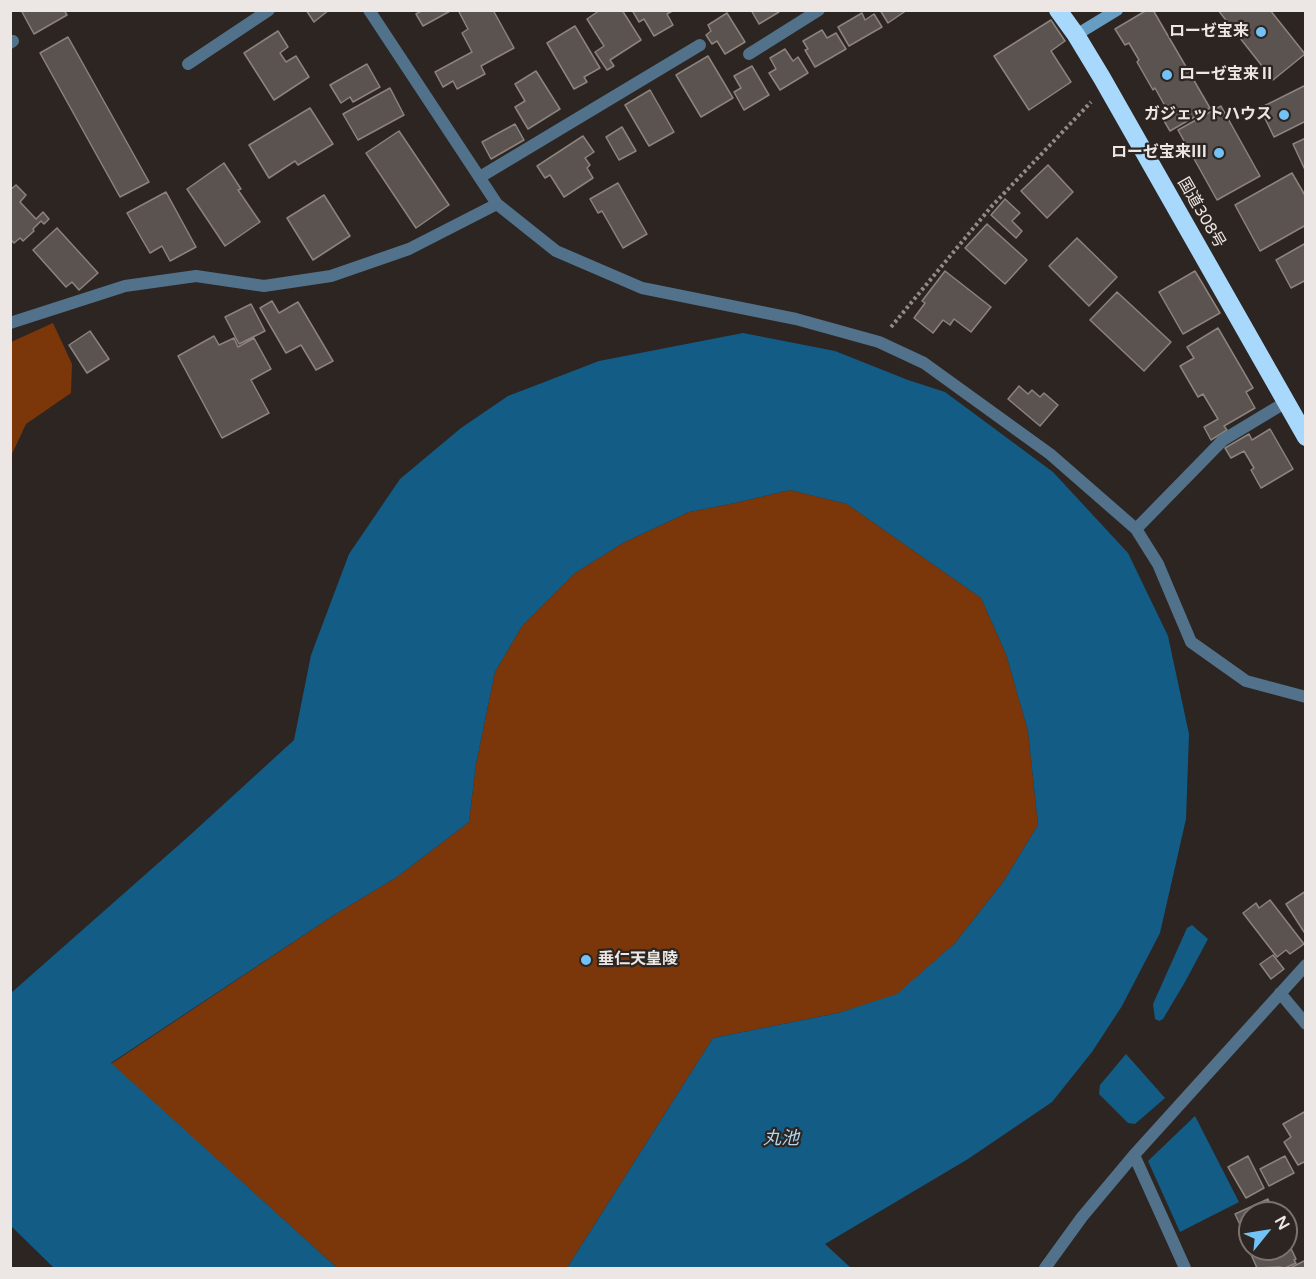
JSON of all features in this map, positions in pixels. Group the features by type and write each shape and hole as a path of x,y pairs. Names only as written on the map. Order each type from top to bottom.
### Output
{"highway":[{"name":"国道308号","path":"1059,10 1106,86 1305,437"}],"street":[{"path":"188,64 269,10"},
{"path":"369,10 497,204 556,251 642,288 796,319 879,342 924,363 1050,454 1137,529 1158,564 1191,642 1246,681 1305,697"},
{"path":"749,54 819,10"},
{"path":"1076,35 1117,10"},
{"path":"480,177 700,45"},
{"path":"10,323 125,286 196,276 264,286 331,276 409,249 497,204"},
{"path":"1137,529 1223,440 1286,402"},
{"path":"1045,1269 1082,1217 1134,1155 1305,965"},
{"path":"1280,993 1305,1024"},
{"path":"1134,1155 1185,1269"}],"path":[{"path":"879,342 991,207 1106,86"}],"shaded area":[{"path":"53,323 72,364 71,393 26,424 11,456 11,342"},
{"path":"790,490 847,504 981,598 1006,654 1028,731 1038,825 1003,882 955,943 897,995 838,1013 713,1038 567,1268 337,1268 111,1064 334,915 397,877 469,822 476,764 495,672 522,626 575,573 623,543 689,512"}],"water":[{"name":"丸池","path":"743,333 835,351 945,392 1053,472 1128,553 1168,636 1189,734 1186,819 1160,933 1122,1006 1092,1052 1052,1102 968,1159 825,1244 851,1268 567,1268 713,1038 838,1013 897,994 955,943 1003,882 1038,825 1028,731 1006,654 981,598 847,504 790,490 689,512 623,543 575,573 522,626 495,672 476,764 469,822 397,877 334,915 111,1063 337,1268 54,1268 11,1226 11,993 294,740 311,655 349,554 400,479 461,428 508,396 599,361"},
{"path":"1192,925 1208,939 1163,1019 1159,1021 1155,1019 1153,1004 1187,928"},
{"path":"1126,1054 1165,1098 1135,1124 1128,1123 1099,1094 1100,1085"},
{"path":"1195,1116 1238,1203 1180,1232 1148,1161"}],"building":[{"path":"21,10 64,10 67,15 34,34"},
{"path":"306,10 329,10 314,22"},
{"path":"423,10 452,10 423,26 416,14"},
{"path":"458,10 493,10 514,48 481,66 485,74 457,89 453,81 443,87 435,72 472,52 462,33 468,29"},
{"path":"600,10 622,10 641,40 610,60 614,66 607,70 595,52 604,46 587,19"},
{"path":"632,10 674,10 667,14 673,25 654,36 644,19 639,22"},
{"path":"751,10 779,10 779,12 759,24"},
{"path":"880,10 907,10 888,23"},
{"name":"ローゼ宝来Ⅱ","path":"1147,10 1153,10 1210,108 1170,131 1163,119 1170,115 1137,62 1139,60 1129,43 1125,45 1115,29"},
{"name":"ローゼ宝来","path":"1218,10 1270,10 1305,54 1273,80"},
{"path":"727,13 745,42 725,54 717,41 712,44 706,35 711,31 708,25"},
{"path":"862,13 865,20 874,14 882,27 849,46 838,27"},
{"path":"1051,20 1065,41 1051,51 1071,82 1029,110 994,56"},
{"path":"575,26 600,68 584,77 587,82 574,89 547,43"},
{"path":"822,30 827,38 836,33 846,49 815,67 805,50 808,49 803,41"},
{"path":"278,31 288,47 280,53 286,62 296,56 309,77 274,100 244,53"},
{"path":"68,37 149,182 120,197 40,53"},
{"path":"785,49 793,61 798,57 808,73 780,90 769,73 776,69 770,58"},
{"path":"708,56 733,98 701,117 676,75"},
{"path":"367,64 380,87 353,102 350,97 341,103 330,85"},
{"path":"752,66 769,95 744,110 734,92 741,88 734,76"},
{"path":"536,71 560,109 528,129 515,107 525,101 515,84"},
{"name":"ガジェットハウス","path":"1306,85 1306,121 1274,137 1260,108"},
{"path":"390,88 404,115 358,140 343,114"},
{"path":"650,90 674,132 649,146 625,105"},
{"name":"ローゼ宝来Ⅲ","path":"1221,106 1260,176 1217,200 1178,130"},
{"path":"310,108 333,144 298,165 295,161 269,178 249,145"},
{"path":"515,124 524,140 491,159 482,142"},
{"path":"622,127 636,151 619,160 606,137"},
{"path":"399,131 449,205 416,228 366,153"},
{"path":"583,136 594,152 585,158 590,165 587,168 593,178 564,197 550,175 545,178 537,166"},
{"path":"1306,138 1306,172 1293,144"},
{"path":"224,163 241,189 238,190 260,222 225,246 187,189"},
{"path":"1048,165 1073,192 1047,218 1021,191"},
{"path":"1292,173 1306,197 1306,225 1260,251 1235,205"},
{"path":"618,183 647,234 623,248 602,211 598,213 590,199"},
{"path":"16,185 26,195 20,202 36,219 43,212 49,219 44,224 41,221 23,241 20,238 14,243 10,239 10,190"},
{"path":"166,192 196,247 170,261 162,246 150,253 127,213"},
{"path":"324,195 350,236 313,260 287,218"},
{"path":"1005,199 1020,213 1012,221 1022,231 1016,238 991,215"},
{"path":"987,224 1027,260 1005,284 965,248"},
{"path":"57,228 98,273 79,290 72,282 66,287 33,250"},
{"path":"1077,238 1117,277 1089,306 1049,266"},
{"path":"1306,243 1306,280 1291,288 1276,260"},
{"path":"945,271 991,307 971,332 954,319 950,325 943,320 933,333 914,318 925,303 922,301"},
{"path":"1195,271 1220,313 1183,334 1159,292"},
{"path":"1117,292 1171,342 1144,371 1090,320"},
{"path":"272,301 279,313 298,302 333,361 316,370 301,345 286,353 260,308"},
{"path":"251,304 265,331 239,344 225,317"},
{"path":"1218,328 1253,388 1246,392 1255,408 1224,426 1227,430 1211,440 1204,427 1218,419 1203,394 1198,397 1180,366 1194,358 1187,347"},
{"path":"90,331 109,359 87,373 69,345"},
{"path":"214,336 219,345 234,338 238,347 254,338 271,369 251,380 269,413 222,438 178,356"},
{"path":"1019,386 1028,394 1032,390 1040,397 1044,393 1058,405 1040,426 1008,399"},
{"path":"1270,429 1293,469 1261,488 1251,470 1254,468 1244,451 1231,458 1225,448 1249,434 1252,440"},
{"path":"1306,891 1306,935 1286,904"},
{"path":"1270,900 1304,944 1290,954 1286,950 1277,957 1243,913 1256,903 1259,908"},
{"path":"1273,955 1284,969 1271,979 1260,964"},
{"path":"1306,1111 1306,1161 1298,1165 1284,1142 1291,1137 1283,1124"},
{"path":"1248,1156 1264,1188 1246,1198 1228,1167"},
{"path":"1285,1156 1294,1173 1269,1186 1260,1169"},
{"path":"1306,1260 1306,1268 1290,1268"},
{"path":"1254,1261 1295,1261 1296,1263 1285,1268 1257,1268"}],"place":[{"name":"ローゼ宝来","path":"1261,32"},
{"name":"ローゼ宝来Ⅱ","path":"1167,75"},
{"name":"ガジェットハウス","path":"1284,115"},
{"name":"ローゼ宝来Ⅲ","path":"1219,153"},
{"name":"垂仁天皇陵","path":"586,960"}]}
